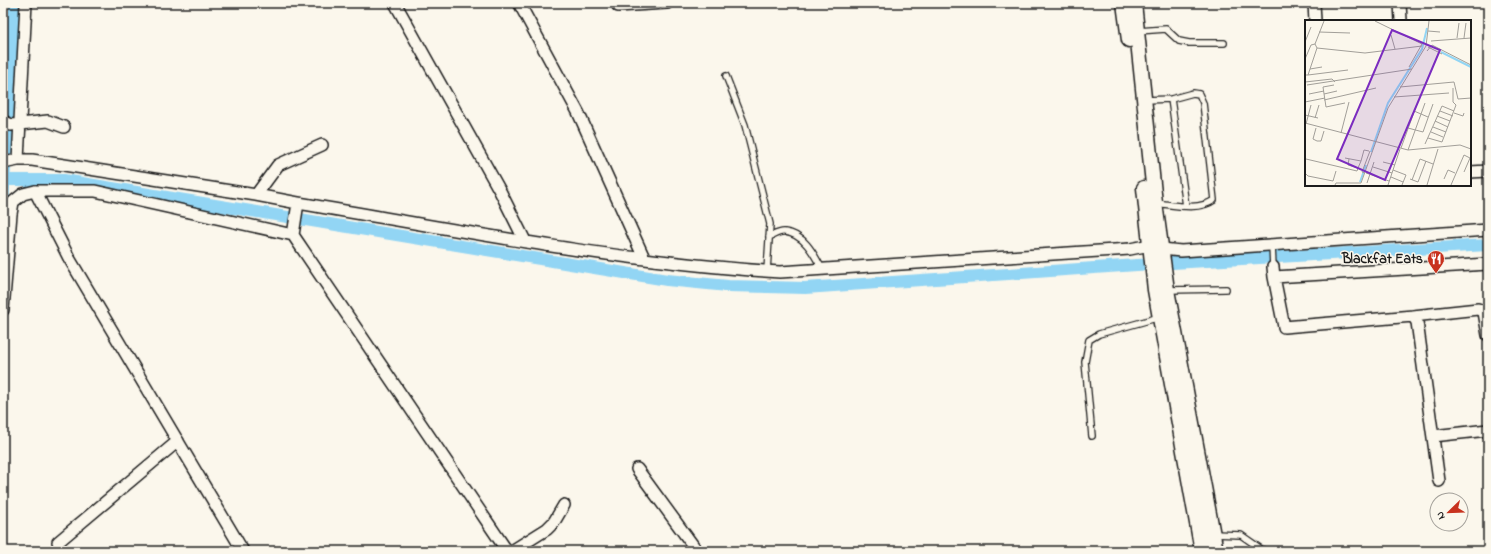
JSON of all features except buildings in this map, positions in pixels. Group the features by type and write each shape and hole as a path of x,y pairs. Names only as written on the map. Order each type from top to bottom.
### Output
{"street":[{"path":"26,3 12,123 11,161 32,160 256,195 297,206 525,241 586,252 704,266 767,271 822,269 1114,250 1181,251 1272,247 1488,230"},
{"path":"395,3 503,196 525,241"},
{"path":"519,3 578,112 644,258"},
{"path":"618,6 667,3"},
{"path":"1124,3 1159,272 1160,317 1202,551"},
{"path":"1134,3 1156,203 1156,251"},
{"path":"1314,3 1315,20"},
{"path":"1400,3 1401,20"},
{"path":"12,123 48,121 64,126"},
{"path":"256,195 278,165 322,145"},
{"path":"1471,172 1488,171"},
{"path":"35,191 69,258 243,551"},
{"path":"3,310 13,202 23,194 35,191 95,192 294,230"},
{"path":"297,206 294,230 507,551"},
{"path":"1488,264 1274,272 1284,327 1478,309 1486,312 1488,335"},
{"path":"1159,272 1167,290 1216,551"},
{"path":"1412,316 1417,322 1439,481"},
{"path":"1433,436 1488,430"},
{"path":"58,542 178,441"},
{"path":"637,469 696,551"},
{"path":"512,551 554,522 564,504"}],"lane":[{"path":"1138,31 1166,29 1179,41 1189,43 1224,43"},
{"path":"726,76 745,125 770,224 767,271"},
{"path":"1145,100 1171,99 1193,93 1200,94 1203,103 1214,200 1209,204 1186,206 1156,203"},
{"path":"1171,99 1186,206"},
{"path":"769,236 784,232 796,236 811,248 822,269"},
{"path":"1272,247 1274,272"},
{"path":"1167,290 1226,289"},
{"path":"1092,436 1085,362 1089,340 1099,334 1160,317"},
{"path":"1212,534 1241,535 1264,551"}],"waterway":[{"path":"3,204 14,3"},
{"path":"3,180 64,180 667,280 728,286 805,288 1137,265 1488,245"}],"place":[{"name":"Blackfat Eats","path":"1436,274"}]}
